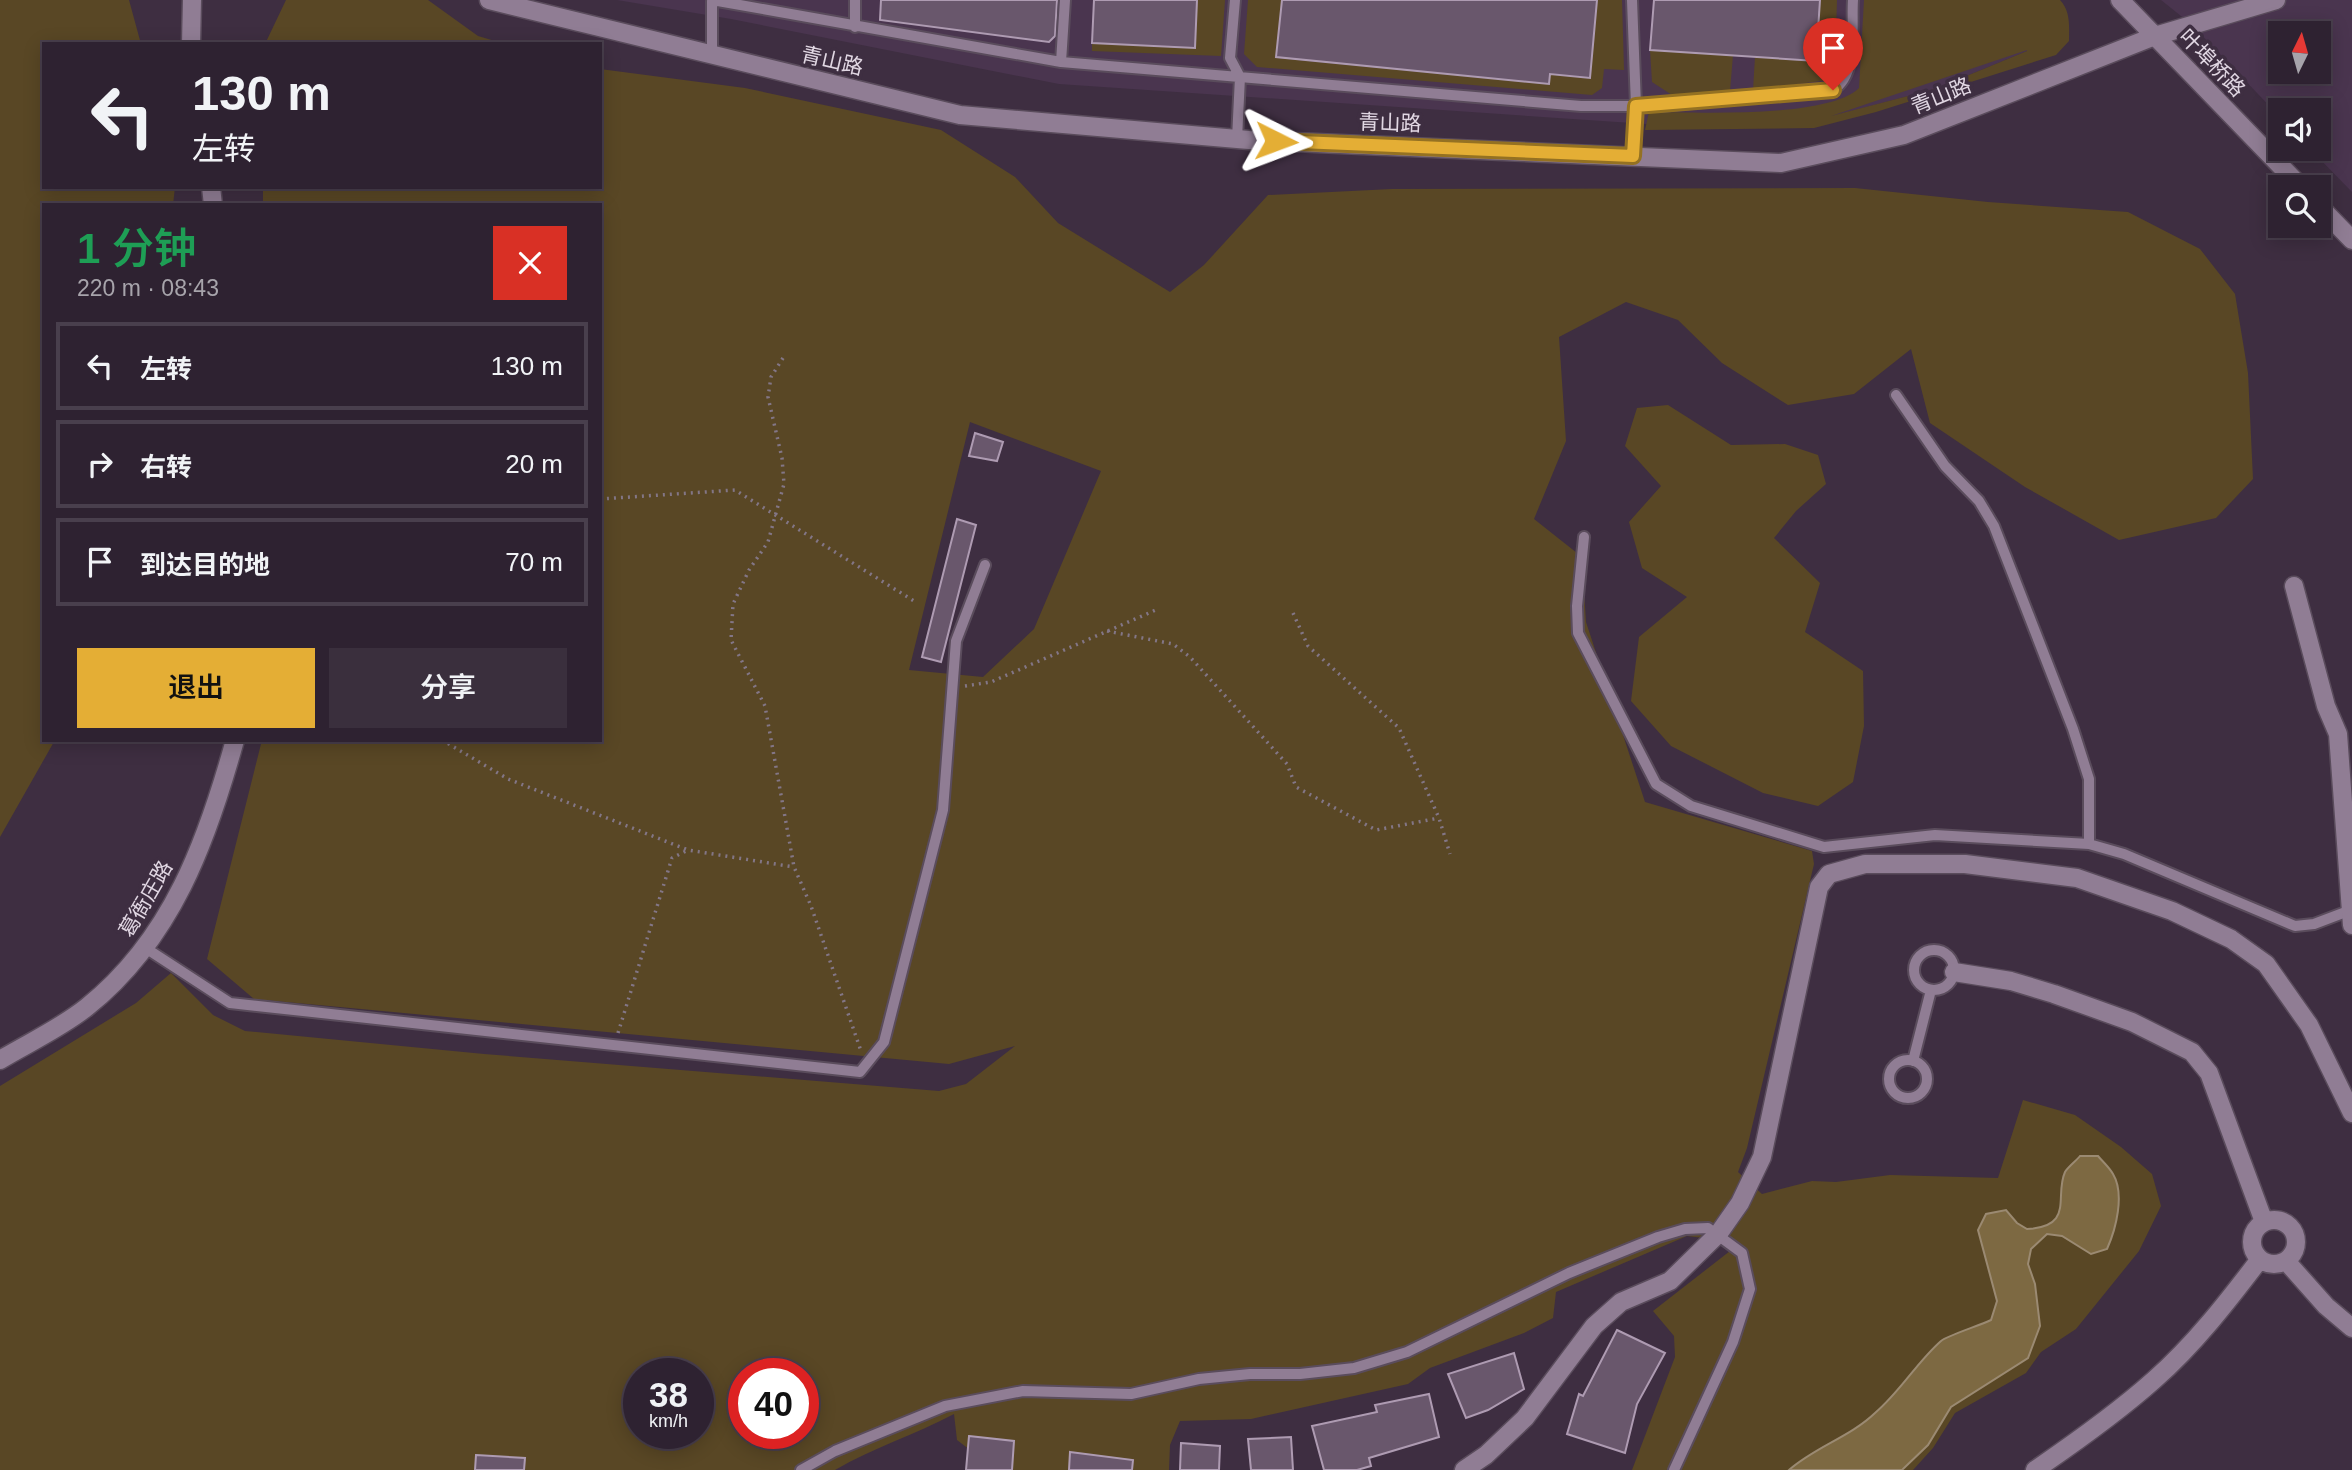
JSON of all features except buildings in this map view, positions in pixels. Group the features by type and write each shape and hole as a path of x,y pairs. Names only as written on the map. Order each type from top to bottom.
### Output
{"street":[{"path":"191,42 192,0"},
{"name":"青山路","path":"489,0 960,115 1237,139 1781,163 1904,135 2155,36 2276,0"},
{"name":"叶埠桥路","path":"2120,0 2289,175"},
{"path":"2331,218 2352,240"},
{"path":"2294,586 2326,706 2338,734 2351,917"},
{"name":"葛衙庄路","path":"0,1060 87,1007 147,948 182,890 218,801 234,742"},
{"path":"1464,1470 1490,1463 1594,1326 1621,1302 1670,1282 1718,1233 1740,1203 1762,1157 1819,887 1829,874 1865,864 1965,863 2077,878 2172,911 2231,939 2266,964 2309,1025 2352,1113"},
{"path":"1954,972 2011,981 2054,995 2132,1022 2192,1052 2209,1073 2263,1222"},
{"path":"2263,1222 2286,1222 2295,1234 2296,1249 2286,1261 2273,1264 2260,1259 2252,1247 2258,1226 2263,1222"},
{"path":"2035,1470 2081,1438 2155,1379 2221,1310 2260,1259"},
{"path":"2286,1261 2326,1306 2352,1328"}],"lane":[{"path":"712,56 712,0 1061,62 1581,106 1636,106 1833,90 1845,83 1849,71 1853,0"},
{"path":"855,0 855,27"},
{"path":"1061,62 1065,0"},
{"path":"1235,0 1230,58 1240,77 1237,139"},
{"path":"1632,0 1636,106 1633,156"},
{"path":"1896,395 1945,466 1979,501 1994,526 2073,729 2089,779 2090,844"},
{"path":"1584,537 1577,606 1578,634 1656,784 1691,806 1824,847 1935,835 2090,844 2124,854 2295,926 2351,917"},
{"path":"147,948 230,1003 860,1072 884,1042 943,810 956,641 985,565"},
{"path":"1941,951 1951,960 1954,972 1949,984 1931,990 1924,988 1916,978 1915,965 1922,955 1941,951"},
{"path":"1913,1061 1931,990"},
{"path":"801,1470 835,1451 945,1406 1023,1391 1131,1394 1199,1379 1250,1374 1300,1374 1354,1368 1407,1352 1570,1273 1658,1237 1685,1229 1707,1228 1718,1233 1742,1253 1750,1289 1733,1342 1674,1470"}],"path":[{"path":"783,358 771,377 768,397 782,458 784,484 768,542 749,570 733,604 731,640 765,706 794,867 811,906 865,1064"},
{"path":"602,499 734,490 914,601"},
{"path":"953,689 991,682 1158,609"},
{"path":"1293,613 1308,646 1399,728 1439,817 1450,854"},
{"path":"1107,631 1173,644 1190,657 1287,764 1296,787 1376,830 1439,817"},
{"path":"445,742 508,779 688,850 794,867"},
{"path":"615,1045 672,858 688,850"}],"shaded area":[{"path":"0,0 129,0 140,42 42,42 42,189 175,189 173,203 42,203 42,742 54,742 0,837"},
{"path":"286,0 428,0 478,36 498,42 266,42"},
{"path":"617,0 2047,0 2042,45 1935,89 1814,121 1647,124 1059,84 731,19"},
{"path":"1197,0 1225,0 1221,56 1092,51 1092,43 1194,48"},
{"path":"1248,0 1282,0 1277,58 1548,84 1550,74 1590,77 1597,0 1622,0 1624,70 1604,69 1602,88 1592,95 1257,67 1244,54"},
{"path":"1820,0 1837,0 1835,66 1828,80 1753,90 1755,57 1816,61"},
{"path":"1864,0 2060,0 2066,9 2069,41 2056,55 1876,112 1814,128 1645,130 1649,112 1727,113 1791,109 1843,98 1859,88","holes":["2027,50 1935,89 1831,116"]},
{"path":"2161,0 2352,0 2352,192 2322,161 2331,161 2331,98 2268,98 2268,104 2191,24"},
{"path":"1650,50 1733,55 1730,91 1672,95 1652,82"},
{"path":"602,69 745,88 941,130 1015,177 1058,223 1170,292 1204,265 1268,195 1392,189 1855,188 1988,202 2128,212 2200,249 2235,294 2248,373 2253,479 2216,518 2119,540 2025,487 1930,423 1911,349 1854,394 1788,405 1722,363 1678,320 1626,302 1559,337 1566,441 1534,519 1582,557 1586,622 1645,802 1812,851 1814,864 1747,1148 1738,1172 1762,1194 1812,1181 1836,1182 1890,1175 1998,1178 2023,1100 2075,1115 2121,1147 2152,1174 2161,1206 2139,1251 2076,1329 2041,1352 2026,1373 1955,1413 1933,1448 1913,1470 1632,1470 1675,1357 1674,1336 1653,1311 1730,1251 1729,1241 1687,1236 1556,1292 1553,1318 1524,1333 1430,1368 1408,1384 1251,1419 1180,1421 1170,1445 1169,1470 996,1470 957,1440 954,1414 835,1470 0,1470 0,1086 136,1003 171,973 213,1015 245,1031 484,1054 939,1091 966,1084 1015,1046 949,1064 254,999 207,959 261,742 602,742 602,203 263,203 263,189 602,189","holes":["970,422 1101,471 1034,629 983,677 909,670"]},
{"path":"1668,405 1731,445 1785,444 1818,455 1826,484 1796,511 1774,538 1820,583 1805,632 1863,671 1864,726 1853,782 1818,806 1763,793 1671,746 1631,701 1639,637 1687,597 1642,568 1629,522 1661,486 1625,446 1637,408"},
{"path":"2080,1156 2098,1156 2113,1174 2117,1182 2119,1201 2116,1222 2107,1249 2091,1254 2062,1236 2047,1234 2031,1249 2028,1264 2035,1284 2040,1326 2028,1358 1951,1407 1928,1445 1902,1470 1789,1470 1844,1436 1884,1405 1941,1341 1991,1320 1997,1301 1978,1230 1986,1214 2006,1210 2017,1223 2027,1229 2052,1223 2060,1209 2065,1172"}],"route":[{"path":"1276,141 1633,156 1636,106 1833,90"}]}
